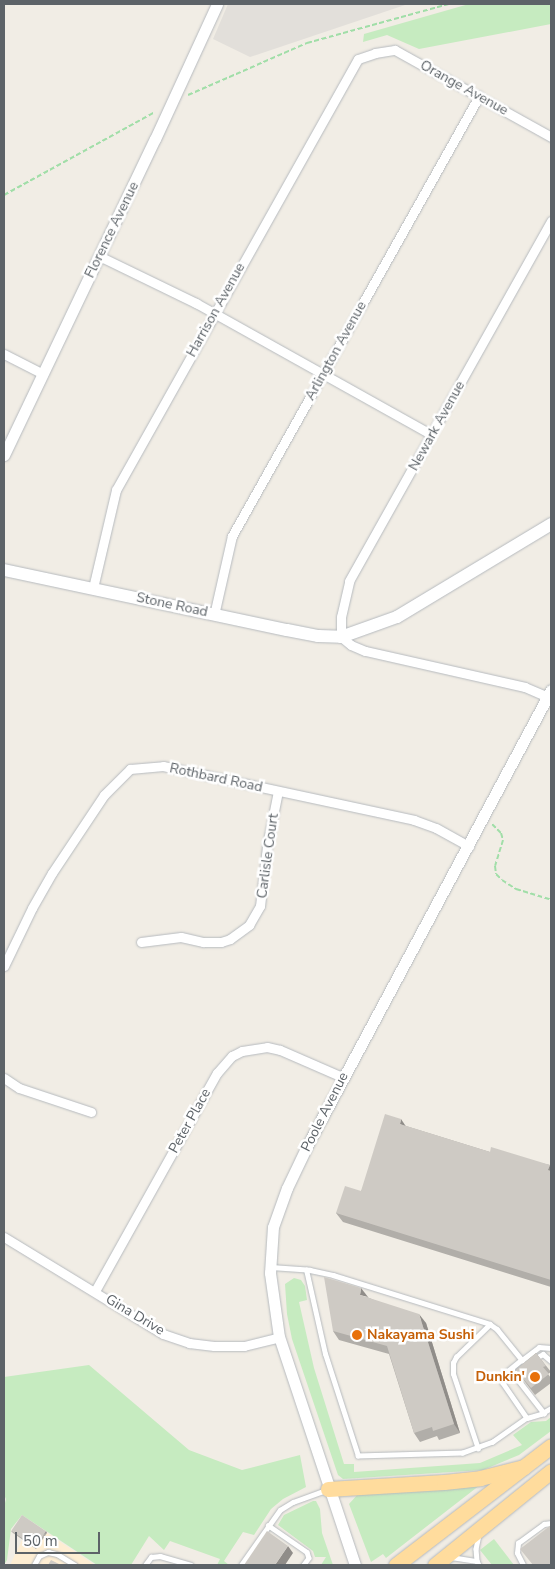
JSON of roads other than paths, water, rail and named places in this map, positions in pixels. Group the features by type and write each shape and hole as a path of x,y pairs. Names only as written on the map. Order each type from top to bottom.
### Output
{"highway":[{"path":"396,1565 551,1446"},
{"path":"328,1489 480,1478 524,1467"},
{"path":"440,1561 551,1471"}],"main road":[{"name":"Stone Road","path":"4,570 318,636 341,637 367,630 397,617 551,524"}],"street":[{"name":"Florence Avenue","path":"4,455 100,256 217,4"},
{"name":"Orange Avenue","path":"375,52 395,50 551,137"},
{"name":"Harrison Avenue","path":"93,588 116,490 356,62 363,56 375,52"},
{"name":"Arlington Avenue","path":"214,614 232,536 479,96"},
{"name":"Newark Avenue","path":"341,637 341,617 349,581 551,221"},
{"path":"100,256 215,313 432,435"},
{"path":"4,354 43,374"},
{"name":"Stone Road","path":"341,637 351,645 365,651 550,694"},
{"name":"Poole Avenue","path":"355,1565 328,1489 279,1337 270,1267 272,1227 276,1213 306,1146 550,694"},
{"name":"Rothbard Road","path":"4,966 32,908 52,873 104,795 130,769 163,766 414,820 436,828 469,846"},
{"name":"Carlisle Court","path":"141,942 181,937 202,942 221,942 230,939 249,925 255,917 262,899 267,846 278,791"},
{"name":"Peter Place","path":"95,1292 217,1072 228,1060 242,1051 267,1047 280,1050 342,1078"},
{"path":"4,1078 18,1088 91,1112"},
{"name":"Gina Drive","path":"4,1237 164,1334 189,1343 214,1346 244,1346 279,1337"}],"lane":[{"path":"270,1267 333,1274 490,1324 498,1329 522,1360"},
{"path":"306,1270 325,1354 358,1456 464,1452 478,1449 503,1436 527,1418 544,1413 551,1408"},
{"path":"478,1449 453,1374 453,1363 456,1356 490,1324"},
{"path":"527,1418 503,1383 505,1374 539,1347 551,1348"},
{"path":"532,1361 543,1354 551,1360"},
{"path":"525,1366 516,1374 516,1378 544,1413"},
{"path":"241,1565 268,1525 286,1505 328,1489"},
{"path":"523,1565 517,1553 518,1543 544,1524 551,1523"},
{"path":"268,1525 307,1552 309,1558 304,1565"},
{"path":"440,1561 457,1557 478,1563 476,1549 482,1528"},
{"path":"34,1565 39,1556 51,1552 75,1565"},
{"path":"145,1565 151,1557 160,1556 191,1565"}],"place":[{"name":"Nakayama Sushi","path":"357,1335"},
{"name":"Dunkin'","path":"535,1377"}]}
